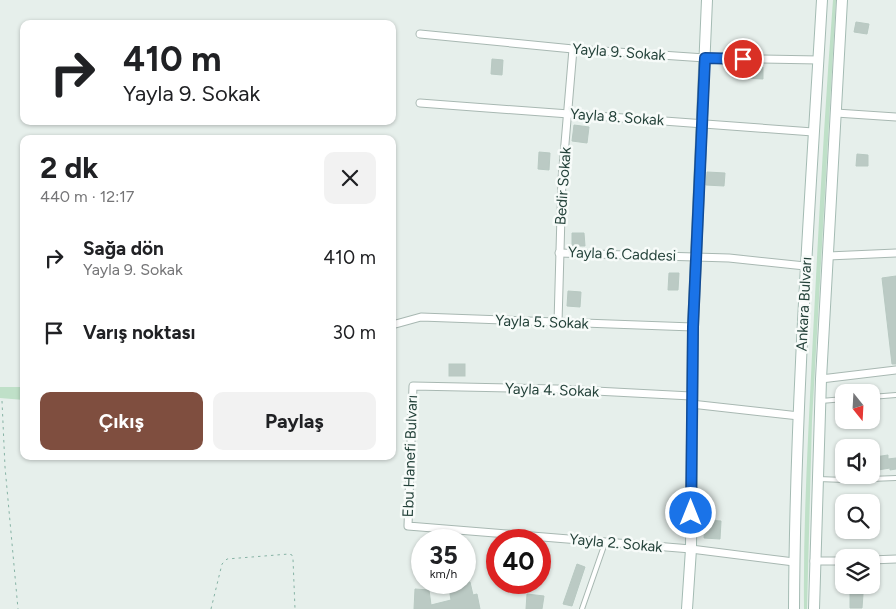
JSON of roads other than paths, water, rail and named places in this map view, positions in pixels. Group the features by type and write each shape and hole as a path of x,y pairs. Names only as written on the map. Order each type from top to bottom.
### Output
{"main road":[{"path":"687,609 691,549 691,400 695,256 708,0"},
{"name":"Ankara Bulvarı","path":"794,609 799,416 813,132 822,0"},
{"name":"Ankara Bulvarı","path":"814,609 821,379 842,0"}],"street":[{"name":"Yayla 9. Sokak","path":"420,34 573,49 705,58 819,60"},
{"name":"Bedir Sokak","path":"558,323 562,179 573,49"},
{"name":"Yayla 8. Sokak","path":"420,103 813,132"},
{"path":"836,113 896,117"},
{"name":"Yayla 6. Caddesi","path":"559,253 695,256 806,266"},
{"path":"828,256 896,253"},
{"name":"Yayla 5. Sokak","path":"396,324 422,317 693,327"},
{"path":"821,379 896,370"},
{"name":"Yayla 4. Sokak","path":"413,386 557,389 691,400 799,416"},
{"name":"Ebu Hanefi Bulvarı","path":"408,526 413,386"},
{"name":"Yayla 2. Sokak","path":"408,526 691,549 794,562"},
{"path":"880,560 896,559"},
{"path":"814,561 835,561"}],"lane":[{"path":"880,396 896,395"},
{"path":"821,401 835,400"},
{"path":"818,479 896,478"},
{"path":"582,609 605,543"}]}
